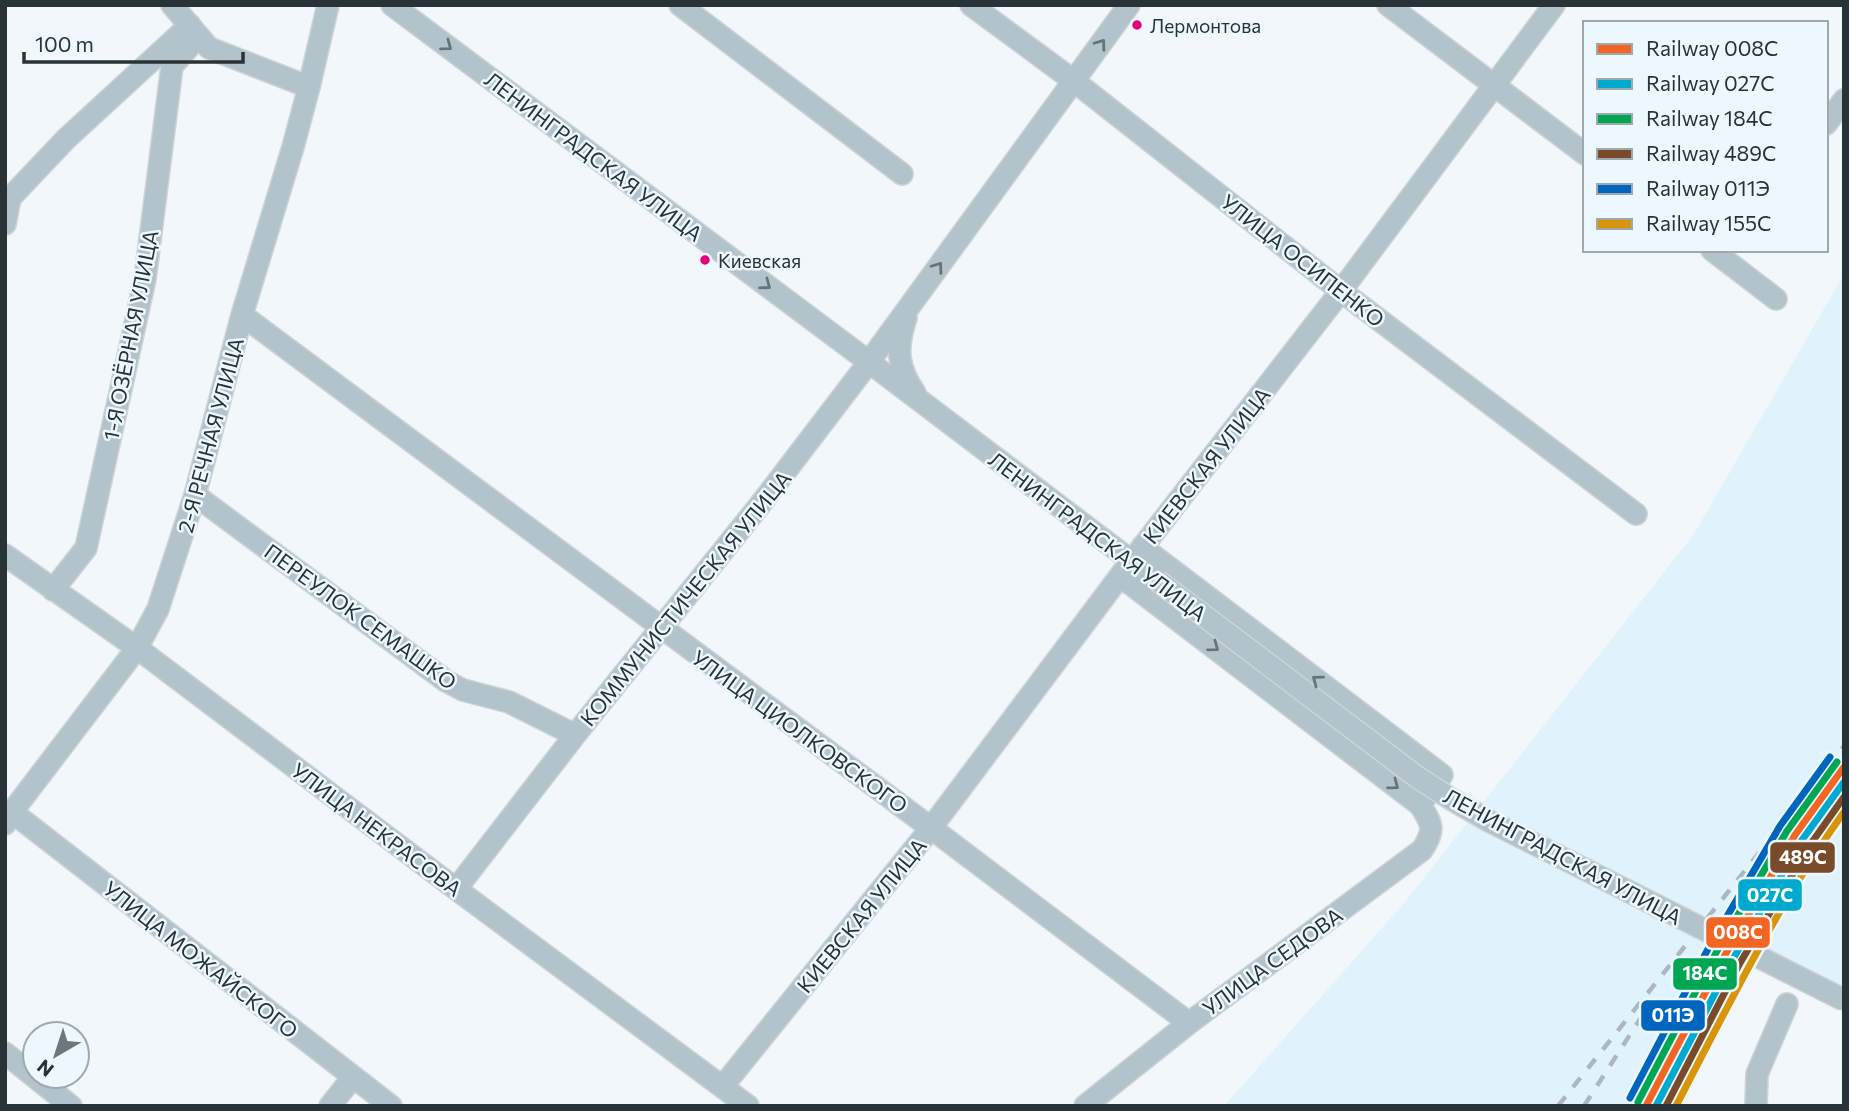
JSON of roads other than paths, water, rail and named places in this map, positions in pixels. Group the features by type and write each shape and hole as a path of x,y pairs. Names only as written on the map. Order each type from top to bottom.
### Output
{"street":[{"path":"172,5 209,48 309,87"},
{"name":"2-Я РЕЧНАЯ УЛИЦА","path":"8,818 137,648 158,609 195,495 242,315 309,87 328,5"},
{"name":"ЛЕНИНГРАДСКАЯ УЛИЦА","path":"392,5 1417,777 1489,821 1844,1000"},
{"path":"680,5 902,174"},
{"name":"УЛИЦА ОСИПЕНКО","path":"971,5 1073,81 1341,291 1636,514"},
{"name":"КОММУНИСТИЧЕСКАЯ УЛИЦА","path":"456,888 575,735 764,501 869,362 1129,5"},
{"path":"1388,5 1583,153"},
{"name":"КИЕВСКАЯ УЛИЦА","path":"723,1086 931,828 1131,562 1341,291 1554,5"},
{"path":"5,224 10,198 66,139 194,31"},
{"name":"1-Я ОЗЁРНАЯ УЛИЦА","path":"53,590 86,548 145,279 172,66 194,31"},
{"path":"1828,121 1844,100"},
{"path":"1715,252 1776,299"},
{"name":"КОММУНИСТИЧЕСКАЯ УЛИЦА","path":"911,304 900,338 900,357 905,377 923,403"},
{"name":"УЛИЦА ЦИОЛКОВСКОГО","path":"242,315 1189,1023"},
{"name":"ПЕРЕУЛОК СЕМАШКО","path":"195,495 446,681 463,690 509,702 575,735"},
{"name":"УЛИЦА НЕКРАСОВА","path":"5,555 137,648 748,1106"},
{"path":"1131,562 1442,775 1420,805 1131,562"},
{"name":"УЛИЦА СЕДОВА","path":"1085,1106 1189,1023 1422,850 1431,835 1430,821 1420,805"},
{"name":"УЛИЦА МОЖАЙСКОГО","path":"8,818 391,1106"},
{"path":"1756,1106 1757,1074 1787,1004"},
{"path":"5,1053 71,1106"},
{"path":"330,1106 354,1077"}],"railway":[{"path":"1558,1106 1844,746"},
{"path":"1584,1106 1653,999"}],"rail line":[{"name":"011Э","path":"1630,1098 1709,947 1780,826 1830,757"},
{"name":"184С","path":"1638,1102 1717,951 1787,831 1837,762"},
{"name":"008С","path":"1646,1106 1725,955 1795,835 1844,767"},
{"name":"027С","path":"1656,1106 1733,959 1802,840 1844,782"},
{"name":"489С","path":"1666,1106 1740,963 1810,845 1844,797"},
{"name":"155С","path":"1676,1106 1776,919 1844,812"}],"place":[{"name":"Лермонтова","path":"1137,25"},
{"name":"Киевская","path":"705,260"}]}
